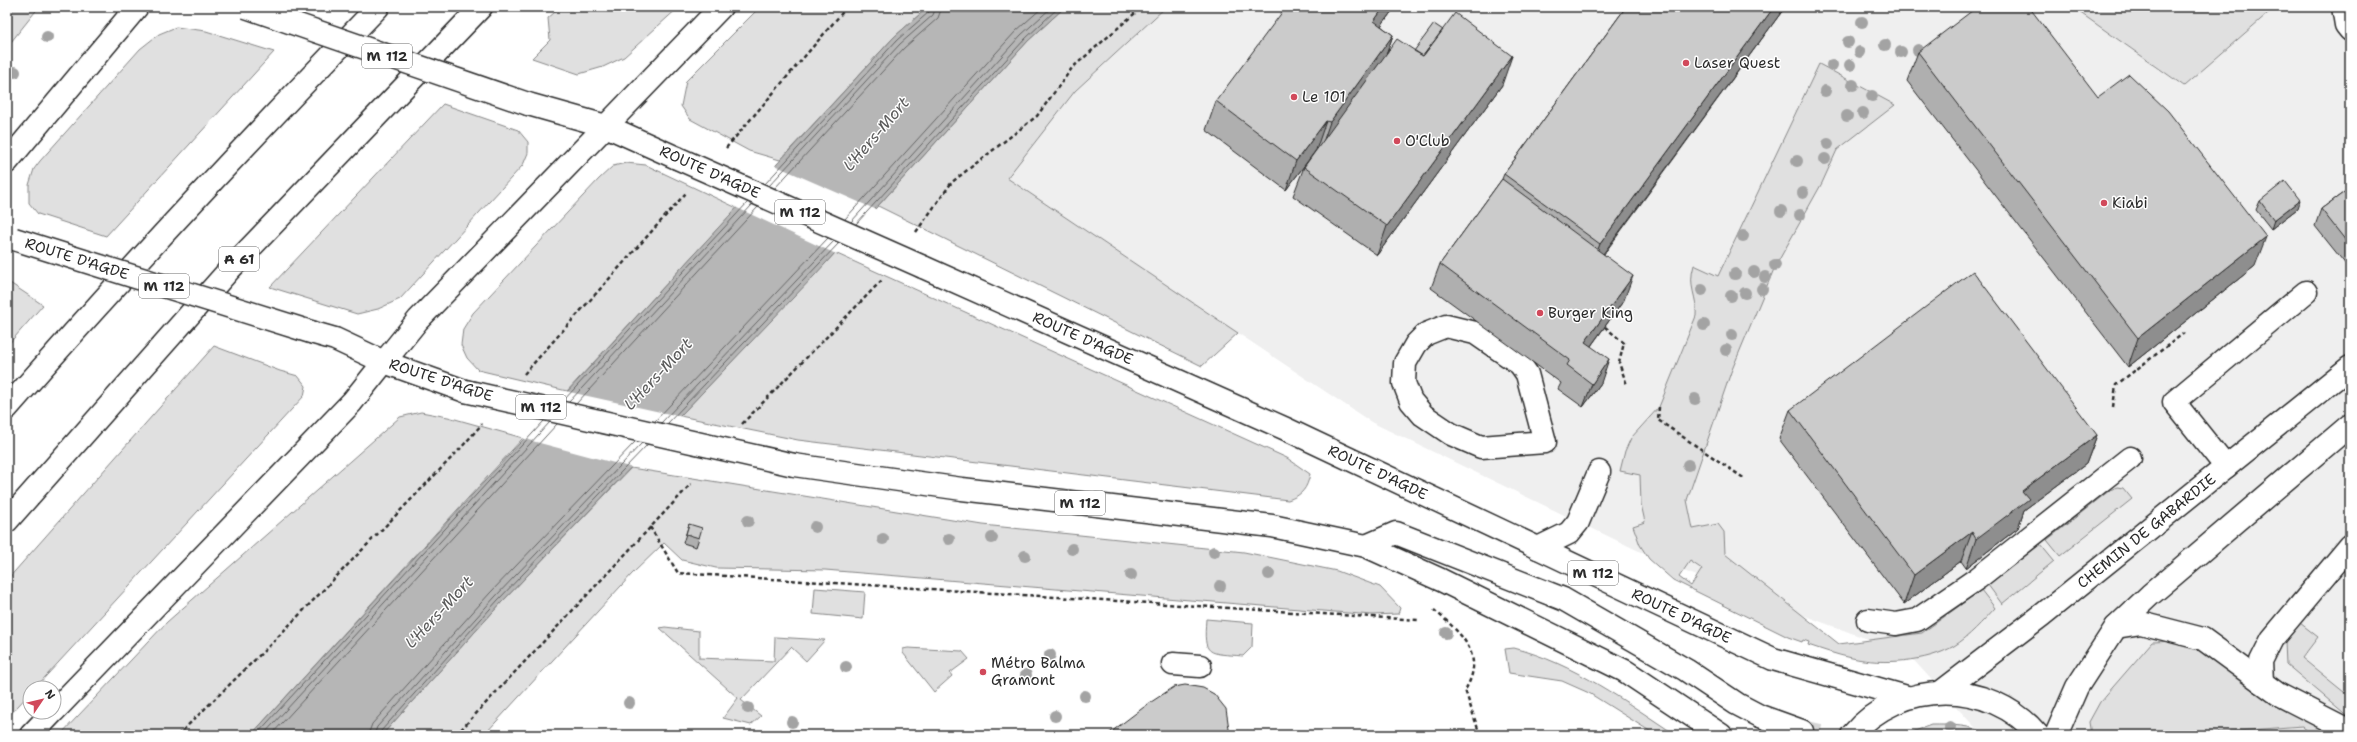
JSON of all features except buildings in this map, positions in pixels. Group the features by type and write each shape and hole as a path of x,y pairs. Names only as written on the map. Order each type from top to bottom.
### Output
{"main road":[{"path":"7,162 137,7"},
{"name":"ROUTE D'AGDE","path":"246,7 528,104 606,126 1286,429 1773,659 1907,697"},
{"path":"7,408 171,225 273,115 378,7"},
{"name":"A 61","path":"7,521 230,269 481,7"},
{"path":"62,704 352,402 418,320 721,7"},
{"path":"2343,7 2346,26 2350,30"},
{"name":"ROUTE D'AGDE","path":"11,238 335,339 384,362 465,391 794,465 962,489 1272,526 1366,546 1441,580 1625,671 1721,735"},
{"path":"2226,467 2174,402 2306,292"},
{"path":"1446,326 1475,333 1520,364 1528,374 1545,442 1481,447 1451,434 1423,415 1411,401 1404,383 1405,363 1416,344 1426,334 1446,326"},
{"name":"CHEMIN DE GABARDIE","path":"1941,692 2042,615 2350,367"},
{"path":"2056,735 2077,687 2116,627 2150,595 2350,425"},
{"path":"1868,620 1896,624 1917,620 1978,578 2130,458"},
{"path":"1538,548 1569,533 1578,522 1599,472"},
{"path":"1366,546 1396,532 1563,599 1686,670 1737,704 1760,716 1802,730"},
{"path":"2262,682 2261,661 2272,639 2350,546"},
{"path":"2116,627 2141,623 2203,639 2278,694 2350,731"},
{"path":"1173,664 1200,666"},
{"path":"1852,735 1860,725 1882,709 1907,697 1941,692 1967,693 1990,700 2015,714 2030,725 2038,735"},
{"path":"31,735 46,720"}],"path":[{"path":"750,121 847,7"},
{"path":"915,234 952,182 1038,116 1072,68 1142,7"},
{"path":"543,352 654,229"},
{"path":"740,426 883,278"},
{"path":"1605,327 1624,343 1619,363 1627,385"},
{"path":"2113,407 2116,385 2184,333"},
{"path":"1659,407 1658,420 1745,479"},
{"path":"178,735 270,645 460,449"},
{"path":"456,735 691,484"},
{"path":"650,527 678,573 1418,620"},
{"path":"1432,609 1454,627 1473,653 1474,671 1465,690 1480,735"}],"shaded area":[{"path":"7,7 39,7 7,47"},
{"path":"561,7 679,7 624,57 603,67 579,74 532,58 550,40 548,18"},
{"path":"760,7 928,7 894,37 780,160 749,151 690,119 681,106 686,81"},
{"path":"1065,7 1166,7 1075,91 1007,178 1238,333 1202,366 878,206 1028,41"},
{"path":"1166,7 2072,7 2183,86 2275,7 2350,7 2350,735 1982,735 1908,654 1670,566 1371,422 1006,178 1075,91"},
{"path":"2072,7 2275,7 2184,86"},
{"path":"176,27 206,31 274,52 106,236 38,214 29,203 29,185 34,169 140,49 159,34"},
{"path":"1819,64 1895,105 1837,150 1822,183 1774,269 1731,372 1687,500 1693,529 1718,524 1724,532 1725,554 1839,644 1922,633 1981,590 1995,608 1981,623 1954,646 1931,656 1904,661 1864,660 1825,651 1808,645 1809,642 1803,640 1802,642 1788,637 1673,580 1649,559 1640,545 1633,526 1645,522 1641,504 1640,475 1620,471 1625,451 1631,438 1659,407 1696,316 1696,303 1692,286 1692,273 1694,265 1718,276","holes":["1690,561 1702,569 1691,586 1679,577"]},
{"path":"443,104 518,130 528,142 528,153 523,165 400,299 378,309 357,314 270,287"},
{"path":"626,163 646,165 737,208 567,391 478,370 467,358 461,345 463,329 473,313 599,179 613,166"},
{"path":"835,253 1287,458 1310,474 1307,484 1300,494 1288,500 798,440 680,416"},
{"path":"7,281 43,305 7,346"},
{"path":"214,346 280,371 298,376 306,386 304,396 42,680 22,680 22,702 7,718 7,580"},
{"path":"421,412 448,417 523,438 251,735 60,735 167,622 400,417"},
{"path":"631,468 983,525 1244,552 1337,571 1380,587 1400,608 1398,614 1372,615 825,570 716,568 682,560 664,543 632,574 484,735 382,735 501,603"},
{"path":"2117,487 2123,488 2132,499 2060,556 2047,540 2110,490"},
{"path":"2040,544 2054,561 2002,604 1988,585"},
{"path":"815,588 865,592 863,619 813,614"},
{"path":"1206,619 1253,623 1252,647 1243,656 1215,653 1210,651 1207,647 1206,640"},
{"path":"2300,623 2318,637 2302,658 2350,697 2350,718 2286,664 2285,642"},
{"path":"665,627 699,631 699,658 774,661 775,637 825,640 806,661 791,647 741,700 761,716 751,725 723,718 738,698 660,628"},
{"path":"2177,641 2197,647 2339,735 2312,735 2302,726 2185,735 2091,735 2089,722 2100,702 2152,642"},
{"path":"1514,648 1557,663 1578,673 1676,735 1656,735 1589,693 1562,681 1509,673 1505,649"},
{"path":"903,649 962,651 969,659 950,673 952,676 934,692 903,653"},
{"path":"1931,725 1968,727 1988,735 1904,735"}],"water":[{"name":"L'Hers-Mort","path":"928,7 1065,7 1028,41 815,275 501,603 382,735 251,735 894,37"}],"pier":[{"path":"774,165 877,210 836,254 735,207"},
{"path":"565,391 683,417 633,468 521,438"}],"tunnel":[{"path":"1802,731 1820,735"}],"place":[{"name":"Laser Quest","path":"1686,63"},
{"name":"Le 101","path":"1294,97"},
{"name":"O'Club","path":"1397,141"},
{"name":"Kiabi","path":"2104,203"},
{"name":"Burger King","path":"1540,313"},
{"name":"Métro Balma Gramont","path":"983,672"}]}
